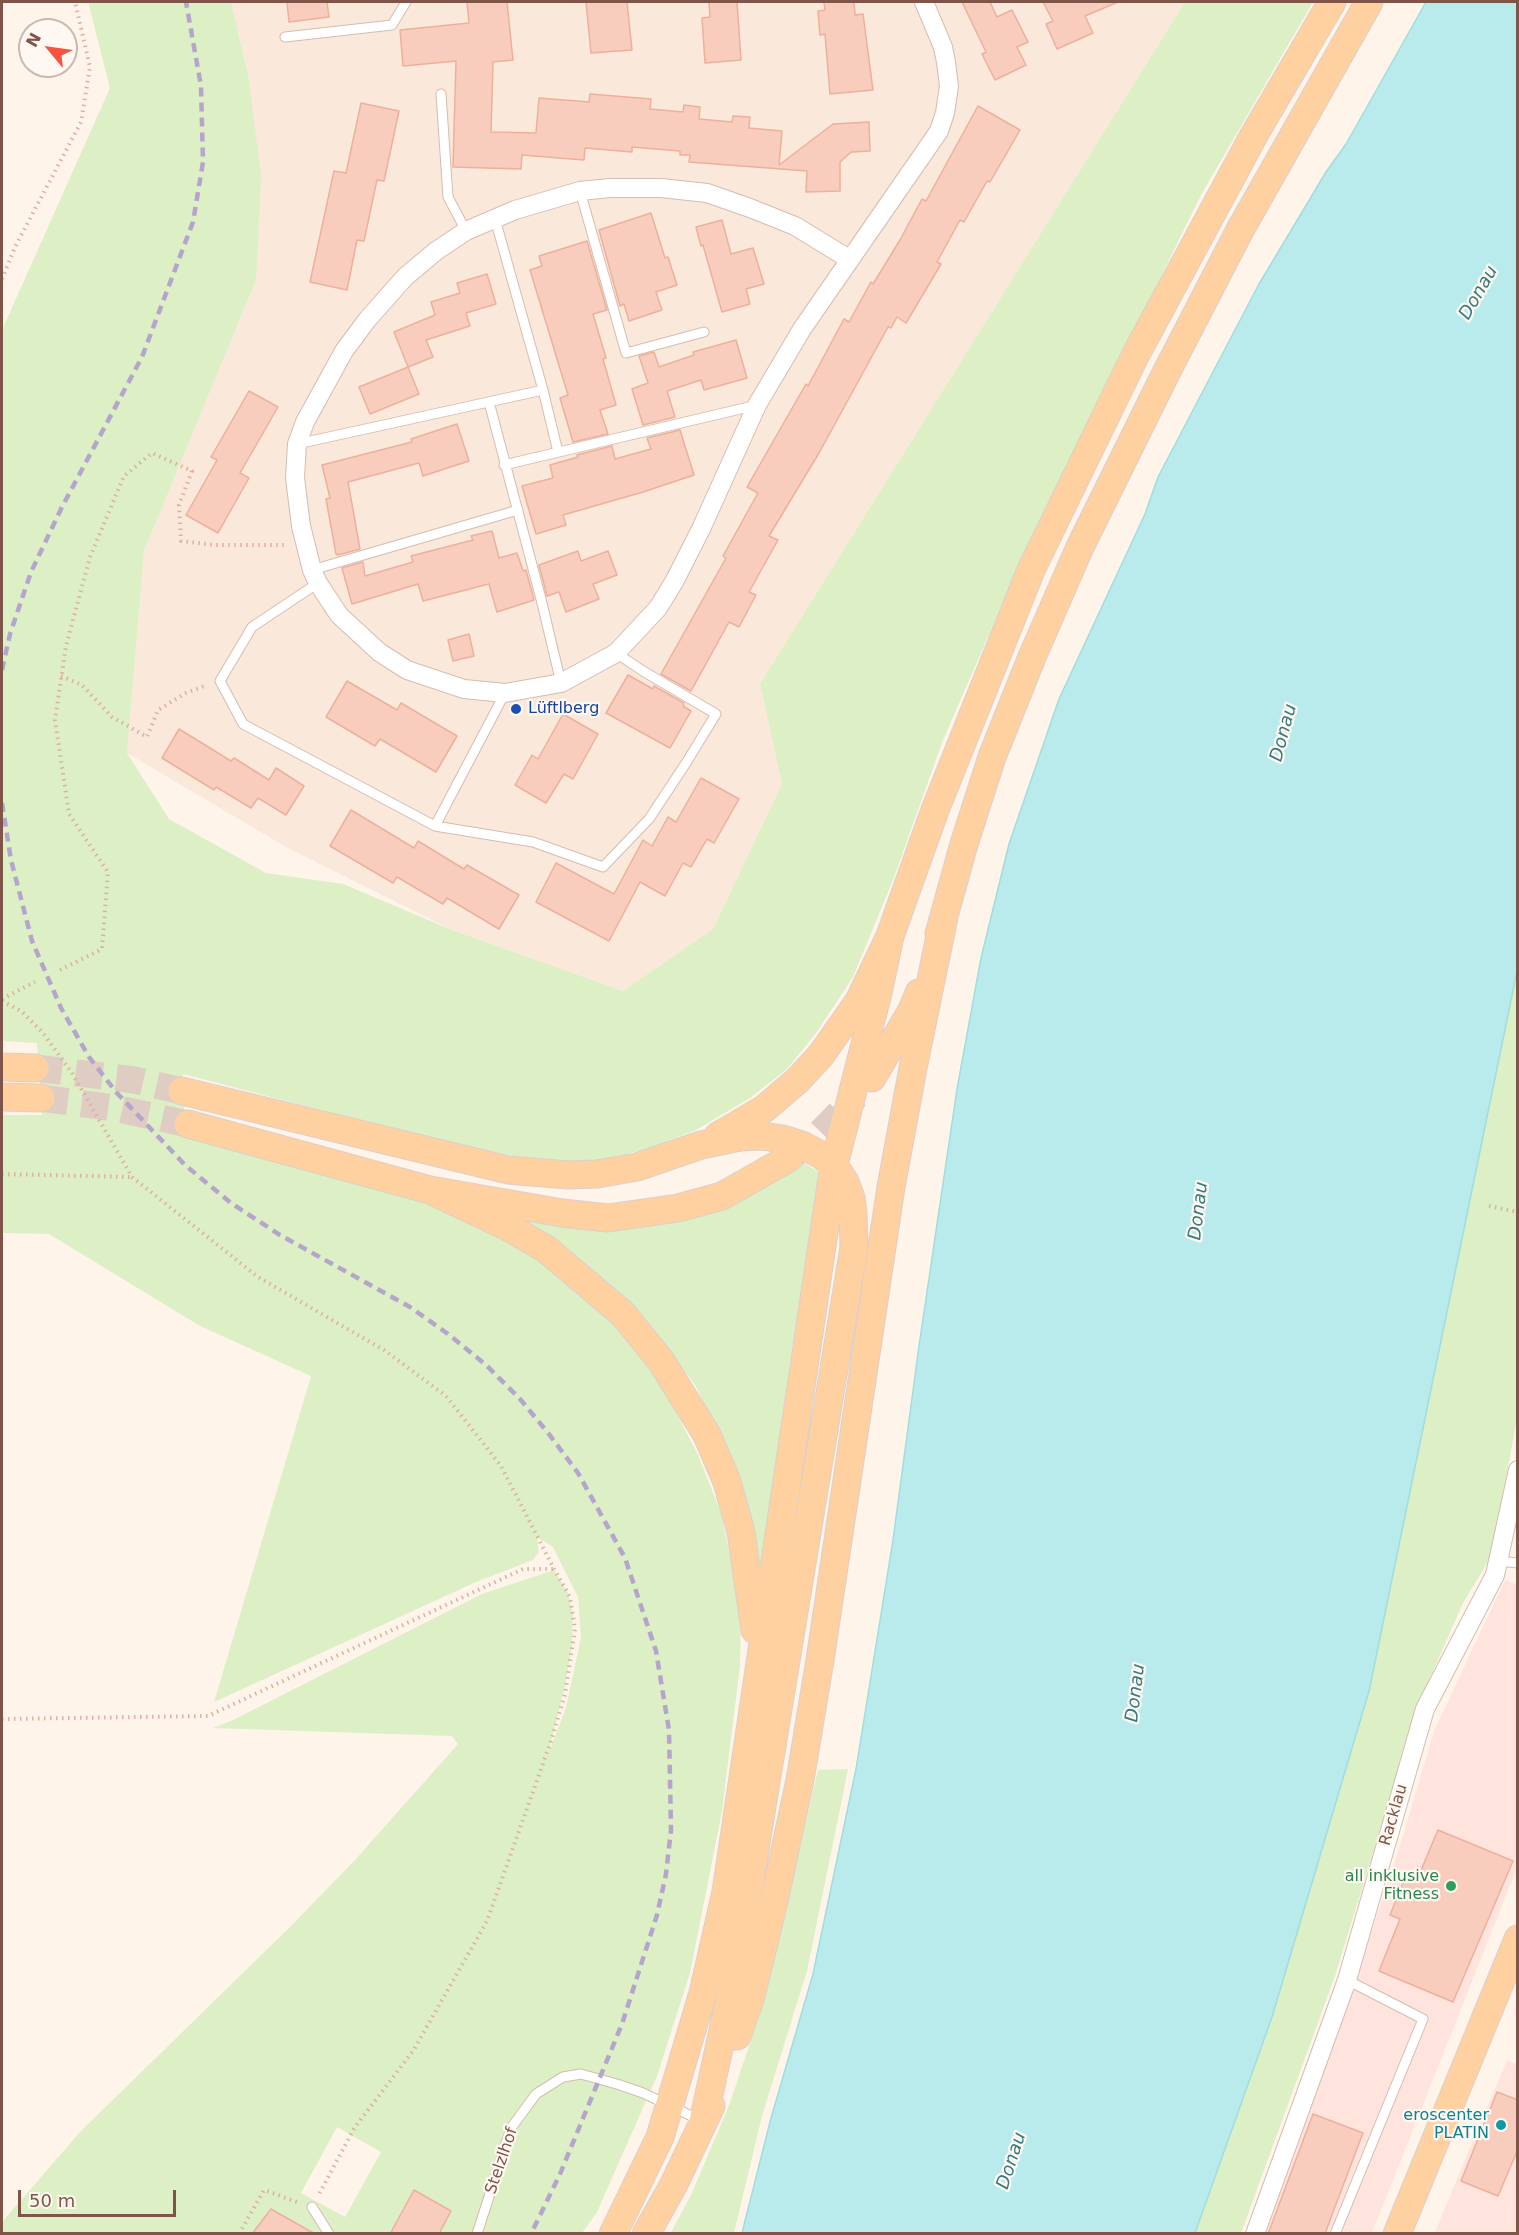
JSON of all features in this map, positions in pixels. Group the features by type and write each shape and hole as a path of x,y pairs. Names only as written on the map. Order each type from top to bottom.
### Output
{"main road":[{"path":"701,1145 764,1109 798,1080 821,1055 859,1001 890,936 935,810 1036,559 1136,354 1254,135 1332,2"},
{"path":"872,1078 912,1011 944,917 964,844 992,757 1080,547 1240,230 1369,2"},
{"path":"646,2234 674,2184 716,2096 751,1996 774,1901 800,1780 820,1660 891,1187 944,917"},
{"path":"613,2234 660,2137 670,2107 703,1993 726,1892 834,1165 878,993 890,936"},
{"path":"2,1067 35,1068"},
{"path":"182,1091 508,1170 568,1175 597,1174 637,1167 701,1145 740,1137 762,1136 801,1145 834,1165 845,1182 851,1198 854,1247 732,1989 703,2122"},
{"path":"2,1097 41,1098"},
{"path":"188,1124 430,1190 562,1213 608,1218 678,1208 722,1196 789,1158"},
{"path":"430,1190 508,1227 546,1249 623,1314 661,1361 682,1392 707,1435 719,1463 727,1482 741,1532 755,1628 750,1722"},
{"path":"1397,2234 1518,1939"}],"street":[{"path":"849,259 795,226 707,193 661,188 610,188 580,191 514,210 466,231 436,251 405,278 367,320 344,351 305,422 297,444 294,478 300,526 315,576 339,615 380,652 407,670 464,689 505,693 561,683 616,653 658,608 674,582 757,405 802,329 933,142 945,113 949,86 945,54 924,2"},
{"name":"Racklau","path":"1255,2234 1347,1980 1425,1709 1495,1575 1518,1470"}],"lane":[{"path":"285,37 392,25 406,2"},
{"path":"441,94 448,197 466,231"},
{"path":"580,191 626,353 704,332"},
{"path":"495,219 558,452"},
{"path":"297,444 543,390"},
{"path":"489,402 561,683"},
{"path":"504,465 757,405"},
{"path":"518,510 315,576 252,627 219,681 243,724 435,826 533,842 603,867 649,819 716,714 616,653"},
{"path":"435,826 505,693"},
{"path":"1498,1561 1518,1563"},
{"path":"1335,2234 1423,2019 1347,1980"},
{"name":"Stelzlhof","path":"477,2234 511,2128 536,2094 564,2077 581,2074 643,2093 703,2122"},
{"path":"312,2207 329,2234"}],"path":[{"path":"2,279 15,247 81,122 90,67 75,2"},
{"path":"60,970 102,949 108,872 69,814 55,720 66,646 90,557 124,476 152,453 192,471 179,506 181,541 215,545 305,544"},
{"path":"61,676 82,685 112,717 147,737 158,710 186,693 219,681"},
{"path":"2,1000 35,982"},
{"path":"2,1000 21,1011 43,1033 72,1073 132,1178 258,1276 384,1350 446,1396 501,1466 570,1597 575,1629 567,1684 551,1741 487,1921 413,2051 356,2127 312,2207 264,2190 239,2234"},
{"path":"2,1174 132,1178"},
{"path":"1489,1206 1518,1212"},
{"path":"2,1719 208,1716 523,1569 554,1569"}],"shaded area":[{"path":"231,2 1185,2 760,684 782,784 713,929 623,991 452,930 286,847 127,753 144,551 256,280 248,75"},
{"path":"1505,1580 1518,1585 1517,1868 1372,2233 1260,2234 1339,2030 1403,1836 1434,1731"},
{"path":"1507,2060 1517,2064 1517,2233 1434,2234"}],"green space":[{"path":"88,2 231,2 248,75 261,175 256,280 144,551 127,753 169,819 266,873 343,884 452,930 623,991 713,929 782,784 760,684 1185,2 1313,2 1201,195 1022,559 943,740 893,880 853,977 816,1033 787,1069 750,1098 696,1130 647,1149 593,1162 543,1162 455,1145 183,1074 185,1136 438,1202 551,1265 618,1321 663,1387 698,1455 721,1513 741,1609 740,1666 722,1811 690,1973 657,2076 597,2212 582,2233 2,2233 2,2222 80,2132 290,1927 354,1861 458,1744 452,1736 213,1728 482,1594 554,1570 568,1593 573,1614 572,1645 565,1686 548,1754 566,1708 581,1637 578,1597 553,1547 537,1537 539,1552 533,1560 476,1582 214,1702 311,1376 200,1326 49,1234 2,1233 2,1115 42,1115 37,1043 2,1041 2,330 110,88","holes":["337,2127 381,2152 345,2217 301,2193"]},
{"path":"1517,971 1518,1413 1492,1555 1463,1603 1419,1703 1335,1976 1241,2233 1195,2234 1272,2017 1369,1691"},
{"path":"804,1163 823,1175 791,1354 760,1590 713,1421 695,1385 648,1324 524,1224 524,1218 743,1198"},
{"path":"848,1769 807,1971 762,2116 734,2233 670,2234 692,2193 730,2103 764,2001 818,1770"}],"water":[{"name":"Donau","path":"1426,2 1517,2 1517,971 1369,1691 1272,2017 1195,2233 742,2233 771,2118 813,1974 856,1769 893,1540 957,1089 981,958 1009,844 1059,699 1145,514 1158,477 1259,284 1326,172 1346,144"}],"building":[{"path":"287,2 327,2 329,17 289,22"},
{"path":"467,2 507,2 513,60 493,62 491,132 536,133 539,98 589,102 590,94 651,99 650,109 683,112 684,105 700,107 699,119 732,122 733,116 750,117 749,128 782,131 779,165 833,124 869,122 870,151 851,152 840,162 840,191 806,192 807,171 689,162 690,155 680,155 680,151 632,147 632,152 585,148 584,160 522,155 521,169 453,167 456,61 403,66 400,30 469,23"},
{"path":"586,2 627,2 632,50 591,53"},
{"path":"709,2 737,2 741,60 705,63 702,18 710,17"},
{"path":"824,2 854,2 855,15 863,14 873,90 830,94 825,34 820,35 818,11 825,10"},
{"path":"962,2 990,2 997,17 1012,10 1028,42 1017,47 1026,65 995,80 982,54 986,52"},
{"path":"1043,2 1118,2 1085,16 1093,33 1057,49 1046,24 1053,21"},
{"path":"361,103 399,111 384,181 377,180 364,241 357,240 347,290 310,282 334,171 346,173"},
{"path":"978,106 1020,130 964,222 960,220 937,262 941,264 906,323 897,317 891,328 888,327 819,453 769,536 778,540 749,592 756,595 739,627 729,622 691,691 661,674 726,558 723,556 758,493 747,487 806,384 808,386 844,319 849,322 871,282 873,284 900,240 922,199 926,201"},
{"path":"651,213 665,258 668,257 677,285 656,292 662,310 629,321 624,304 620,306 599,230"},
{"path":"722,220 731,254 753,248 764,284 746,289 750,304 722,312 696,227"},
{"path":"587,241 607,310 593,314 606,358 603,359 616,405 600,410 608,434 573,442 560,398 568,395 530,270 542,266 539,256"},
{"path":"487,274 496,304 466,313 470,326 426,340 433,357 408,367 394,332 435,315 431,302 460,293 457,283"},
{"path":"736,340 747,378 704,390 701,380 667,391 675,417 643,425 632,389 648,383 639,356 654,352 659,367 694,355 693,352"},
{"path":"408,367 419,394 370,414 359,387"},
{"path":"249,391 278,407 240,473 249,478 218,533 186,515 217,460 211,457"},
{"path":"457,424 469,461 423,476 419,463 348,482 360,549 336,554 326,499 330,498 322,465 412,442 411,439"},
{"path":"680,430 694,475 563,515 566,525 536,534 522,486 553,478 550,465 612,446 615,459 651,449 647,438"},
{"path":"492,531 499,558 517,553 523,571 526,570 534,600 497,612 489,584 423,601 418,584 352,604 342,568 363,562 365,576 413,562 411,556 473,540 471,536"},
{"path":"578,551 581,561 608,551 617,575 593,584 599,599 566,612 559,592 547,596 539,565"},
{"path":"469,634 474,656 453,661 448,640"},
{"path":"628,675 684,703 683,706 691,711 670,748 606,713"},
{"path":"347,681 397,710 401,703 457,736 436,772 380,739 375,746 326,717"},
{"path":"563,714 598,734 573,779 564,774 546,803 515,785 532,755 538,759"},
{"path":"179,729 231,761 234,758 269,780 276,768 304,786 286,815 258,798 251,808 216,787 214,790 162,758"},
{"path":"701,778 739,799 714,843 707,839 691,867 683,863 665,896 640,882 609,941 536,902 556,863 614,894 643,840 652,846 668,817 676,822"},
{"path":"351,810 414,848 418,841 464,869 467,865 519,895 499,929 447,898 443,904 397,877 393,883 330,846"},
{"path":"1438,1830 1513,1861 1453,2002 1379,1971 1400,1919 1390,1915 1405,1878 1416,1882"},
{"name":"eroscenter PLATIN","path":"1497,2092 1518,2100 1518,2149 1498,2196 1461,2181"},
{"path":"1313,2114 1363,2133 1325,2234 1268,2234"},
{"path":"414,2190 451,2211 439,2234 390,2234"},
{"path":"271,2209 315,2234 252,2234"}],"tunnel":[{"path":"35,1068 134,1080 182,1091"},
{"path":"789,1158 816,1137 856,1096"},
{"path":"41,1098 114,1108 188,1124"}],"railway":[{"path":"2,670 10,634 31,572 62,507 142,357 193,222 203,162 201,86 186,2"},
{"path":"2,803 11,860 32,941 61,1008 89,1057 116,1092 185,1165 231,1203 280,1235 410,1307 486,1365 520,1399 578,1473 625,1558 656,1651 669,1730 671,1830 666,1874 657,1915 622,2024 560,2174 531,2234"}],"place":[{"name":"Lüftlberg","path":"516,709"},
{"name":"all inklusive Fitness","path":"1451,1886"},
{"name":"eroscenter PLATIN","path":"1501,2125"}]}
